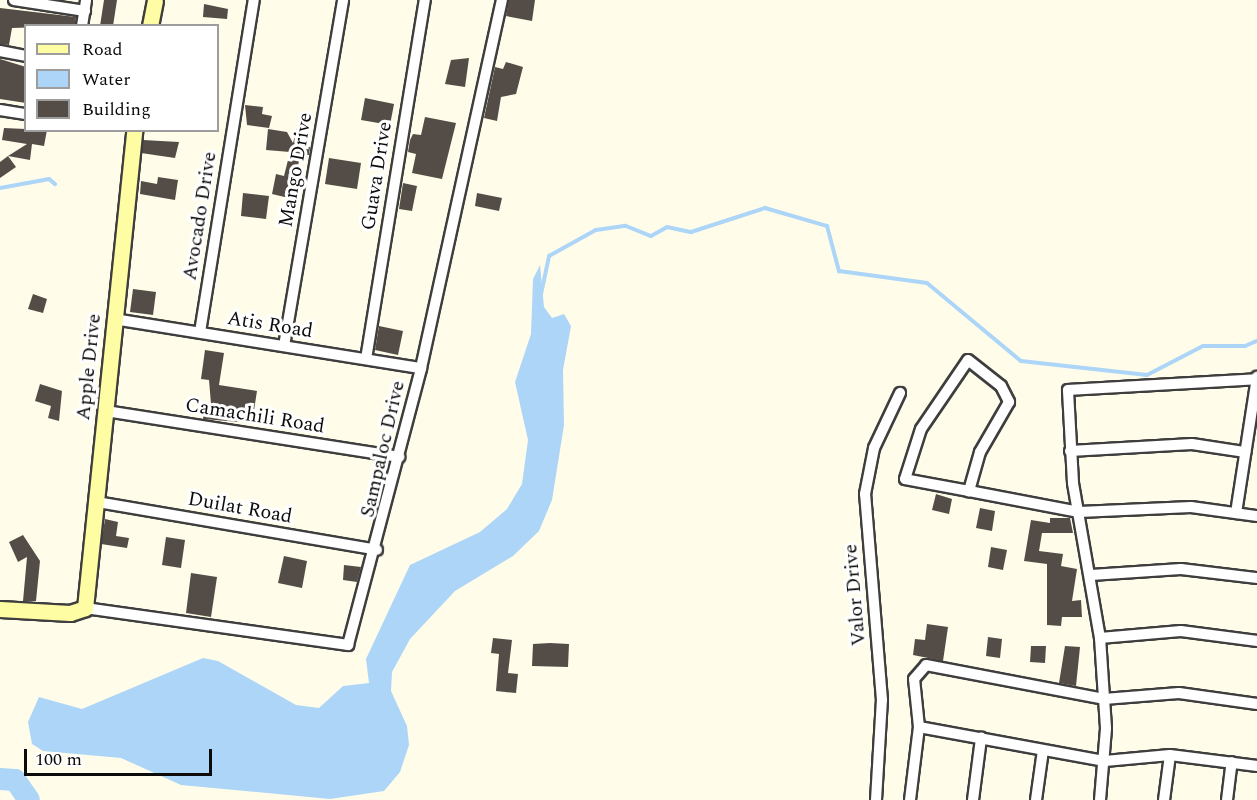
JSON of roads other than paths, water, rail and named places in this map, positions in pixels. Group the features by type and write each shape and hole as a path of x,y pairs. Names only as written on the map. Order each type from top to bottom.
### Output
{"street":[{"path":"14,0 85,5 82,24"},
{"path":"150,24 155,0"},
{"name":"Avocado Drive","path":"200,332 254,0"},
{"name":"Mango Drive","path":"284,346 343,0"},
{"name":"Guava Drive","path":"366,359 425,0"},
{"name":"Sampaloc Drive","path":"85,608 348,645 377,550 421,368 502,0"},
{"path":"0,51 24,56"},
{"path":"0,110 24,114"},
{"name":"Apple Drive","path":"85,608 134,132"},
{"name":"Atis Road","path":"114,319 421,368"},
{"path":"969,491 980,452 1009,402 1001,386 968,360 921,429 905,479 1079,512 1191,507 1257,516"},
{"path":"1100,800 1105,761 1100,638 1070,451 1068,390 1256,378 1236,513"},
{"name":"Valor Drive","path":"876,800 882,700 865,494 874,448 900,393"},
{"name":"Camachili Road","path":"106,411 399,458"},
{"path":"1070,451 1192,444 1245,452"},
{"name":"Duilat Road","path":"97,502 377,550"},
{"path":"1091,576 1181,569 1257,578"},
{"path":"0,609 70,613 85,608"},
{"path":"1100,638 1181,631 1257,641"},
{"path":"910,800 919,727 914,678 926,665 1104,699 1179,693 1257,704"},
{"path":"919,727 1105,761 1170,755 1257,766"},
{"path":"973,800 981,738"},
{"path":"1036,800 1043,750"},
{"path":"1164,800 1170,755"},
{"path":"1227,800 1232,762"}],"water":[{"path":"540,265 544,307 552,318 564,314 571,326 563,370 564,425 552,500 539,531 513,556 455,591 410,639 392,672 391,691 407,726 409,745 400,772 384,791 330,799 181,785 121,758 43,751 32,744 28,722 39,697 82,709 203,658 218,661 296,705 319,708 343,686 369,683 366,659 410,565 480,532 507,509 522,484 528,440 515,382 531,334 533,279"}],"waterway":[{"path":"0,188 49,179 55,184"},
{"path":"541,294 549,256 596,230 626,226 651,236 667,227 691,232 765,208 827,226 839,271 927,283 1021,361 1147,375 1203,346 1245,346 1257,341"},
{"path":"0,779 15,780 29,800"}]}
